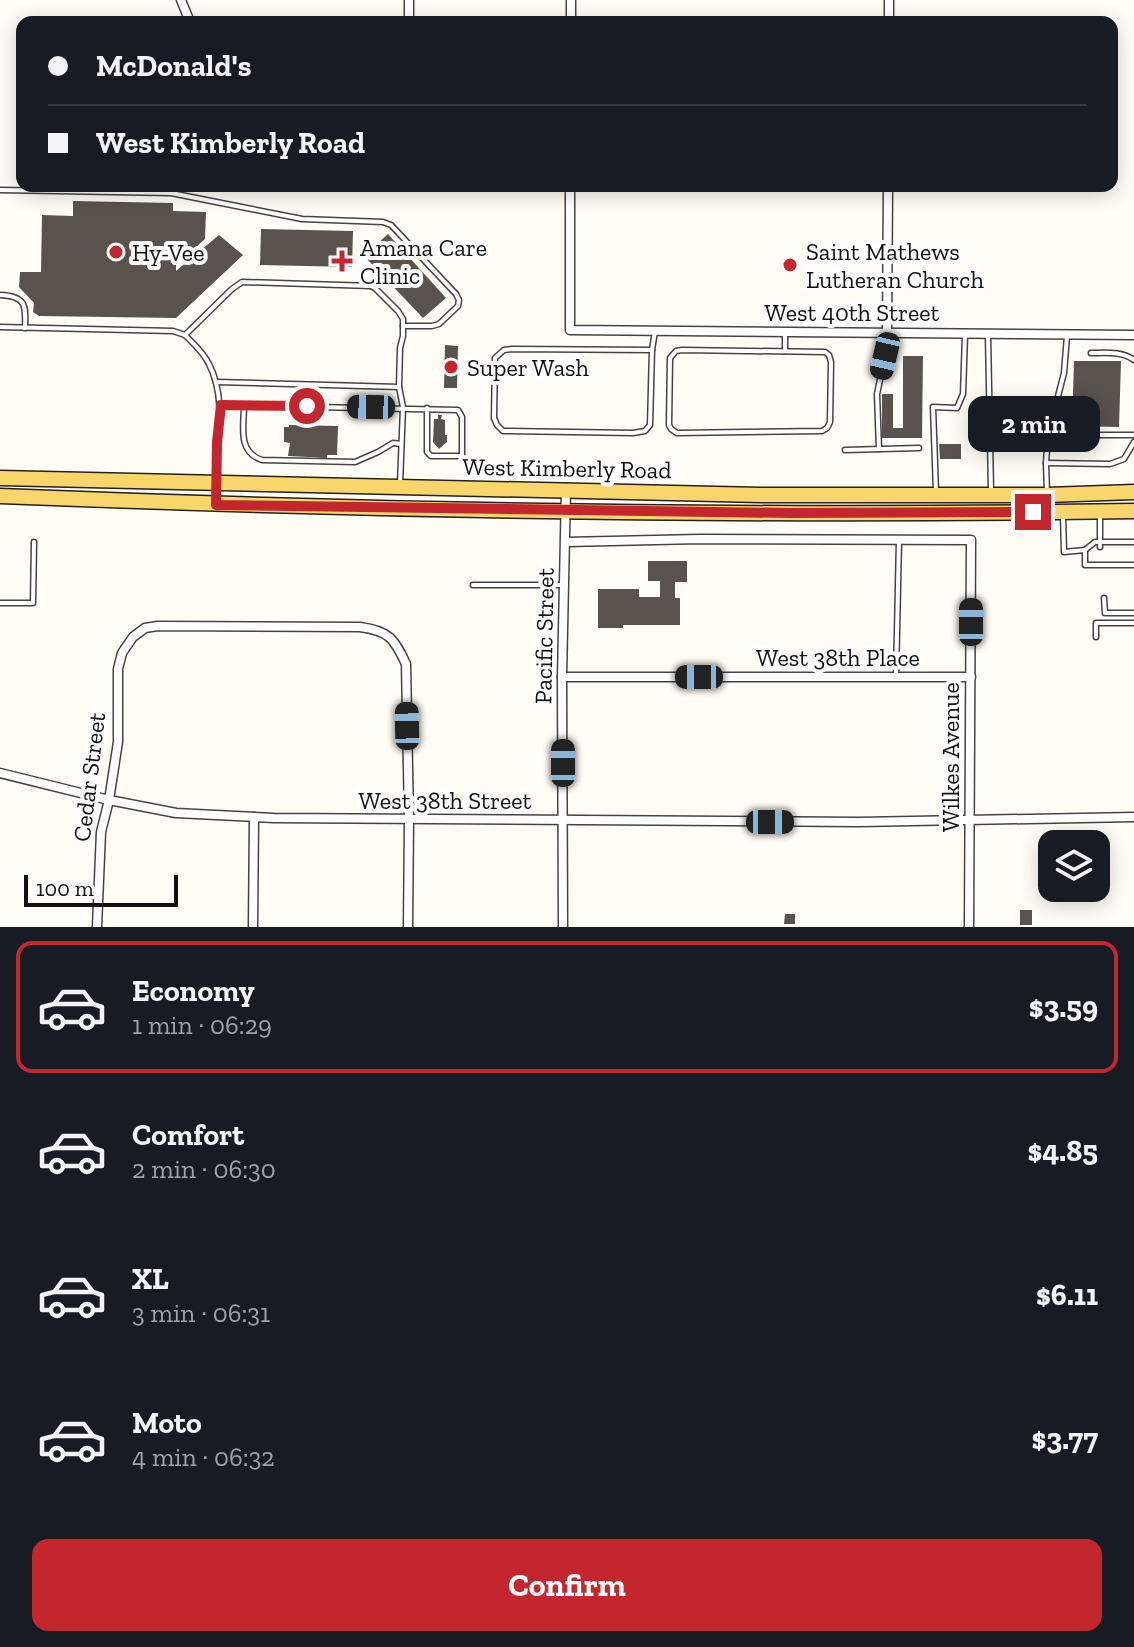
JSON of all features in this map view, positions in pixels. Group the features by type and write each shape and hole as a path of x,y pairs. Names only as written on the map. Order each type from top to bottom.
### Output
{"main road":[{"name":"West Kimberly Road","path":"0,478 761,495 1134,492"},
{"name":"West Kimberly Road","path":"0,496 216,505 566,511 1134,511"}],"street":[{"name":"West 40th Street","path":"570,192 570,330 1134,335"},
{"path":"887,334 888,192"},
{"name":"Pacific Street","path":"563,927 562,677 566,489"},
{"path":"566,542 899,540"},
{"name":"Wilkes Avenue","path":"899,540 971,540 969,927"},
{"name":"Cedar Street","path":"97,927 101,832 118,742 118,669 122,653 133,637 145,628 360,627 380,630 400,650 406,664 409,820"},
{"name":"West 38th Place","path":"562,677 971,677"},
{"name":"West 38th Street","path":"0,773 176,813 254,817 859,822 1134,817"},
{"path":"253,927 254,817"},
{"path":"408,927 409,820"}],"lane":[{"path":"114,192 171,193 302,219 383,222 391,225 459,300 458,306 439,324 403,326"},
{"path":"185,335 242,282 375,288 402,315 400,487"},
{"path":"0,295 14,296 22,302 26,310 25,328"},
{"path":"0,327 173,331 185,335 205,356 221,405 216,505"},
{"path":"652,350 504,350 495,358 494,418 497,425 503,431 645,431 651,420 655,331"},
{"path":"785,332 785,351"},
{"path":"936,494 933,407 957,408 963,394 965,333"},
{"path":"988,333 991,494"},
{"path":"1047,495 1048,435 1064,373 1068,333"},
{"path":"879,449 877,394 887,334"},
{"path":"676,351 785,351 825,352 829,355 830,422 827,428 822,431 677,433 671,429 670,358 676,351"},
{"path":"1067,353 1076,354"},
{"path":"1091,353 1121,353 1134,360"},
{"path":"216,382 399,387"},
{"path":"221,405 403,407 427,408 458,410 462,417 462,456 431,456 427,452 427,408"},
{"path":"244,406 243,441 249,454 262,460 355,462 393,443 401,444"},
{"path":"1048,435 1134,435"},
{"path":"1046,463 1110,464 1124,459 1134,442"},
{"path":"845,450 919,448"},
{"path":"1100,511 1100,544"},
{"path":"1063,512 1064,552 1085,550 1095,542 1134,542"},
{"path":"896,677 899,540"},
{"path":"0,603 33,603 34,542"},
{"path":"1085,550 1085,565 1134,565"},
{"path":"1100,558 1100,565"},
{"path":"1112,558 1112,565"},
{"path":"473,585 565,585"},
{"path":"1104,598 1105,613 1134,613"},
{"path":"1096,637 1096,623 1134,623"}],"building":[{"name":"Hy-Vee","path":"73,201 173,203 173,211 206,212 205,239 176,265 176,271 219,235 243,255 176,318 39,316 33,312 34,303 19,287 20,272 41,272 42,215 73,216"},
{"path":"261,229 353,231 352,267 260,265"},
{"path":"388,234 446,298 423,318 364,256"},
{"name":"Super Wash","path":"445,345 458,346 457,388 444,388"},
{"path":"903,356 923,356 922,438 882,438 882,394 893,394 893,428 903,428"},
{"path":"1074,361 1121,361 1119,427 1072,426"},
{"path":"438,415 445,420 447,435 447,442 439,449 433,442 434,419 438,419"},
{"path":"338,426 337,455 327,455 327,458 288,456 290,443 284,442 284,427"},
{"path":"939,444 961,444 961,459 940,459"},
{"path":"648,561 687,561 687,582 675,582 675,598 680,598 680,625 598,628 598,589 639,589 639,597 660,597 660,581 648,581"},
{"path":"1020,910 1032,910 1032,925 1020,925"},
{"path":"785,914 795,914 795,924 784,924"}],"place":[{"name":"Hy-Vee","path":"116,252"},
{"name":"Amana Care Clinic","path":"342,261"},
{"name":"Saint Mathews Lutheran Church","path":"790,265"},
{"name":"Super Wash","path":"451,367"}],"route":[{"path":"307,406 221,405 216,505 790,513 1033,512"}]}
